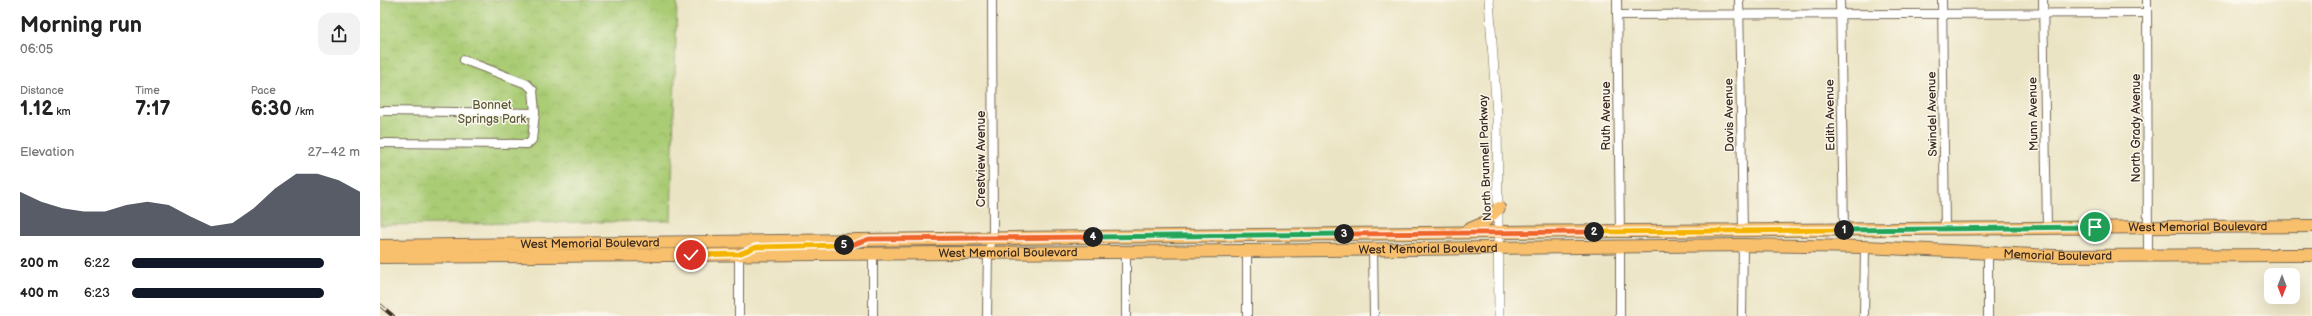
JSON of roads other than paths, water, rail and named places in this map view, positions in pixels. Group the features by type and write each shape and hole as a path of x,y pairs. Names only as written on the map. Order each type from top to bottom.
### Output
{"main road":[{"path":"1462,232 1482,224 1499,208"},
{"name":"West Memorial Boulevard","path":"381,253 740,240 1249,236 1462,232 2312,226"},
{"path":"1718,245 1730,240 1743,230"},
{"path":"1743,245 1755,236 1770,230"},
{"path":"1247,251 1266,241 1284,235"},
{"path":"1214,251 1249,236"},
{"path":"739,254 756,247 852,245 869,239"},
{"path":"642,255 684,250 723,248 735,244 740,240"},
{"name":"West Memorial Boulevard","path":"381,253 642,255 874,254 1804,245"},
{"name":"Memorial Boulevard","path":"1804,245 1988,253 2148,256 2312,255"}],"street":[{"name":"Crestview Avenue","path":"987,316 988,252 994,238 992,0"},
{"name":"North Brunnell Parkway","path":"1488,0 1497,114 1499,316"},
{"name":"Ruth Avenue","path":"1617,0 1620,232"},
{"name":"Davis Avenue","path":"1739,0 1743,230"},
{"name":"Edith Avenue","path":"1840,0 1844,230"},
{"name":"Swindel Avenue","path":"1942,0 1945,228"},
{"name":"Munn Avenue","path":"2043,0 2047,227"},
{"name":"North Grady Avenue","path":"2147,0 2148,256"},
{"path":"1617,15 2147,13"},
{"path":"380,143 528,144 534,135 535,113 533,90 527,84 464,60"},
{"path":"380,111 535,113"},
{"path":"1742,316 1743,245"},
{"path":"1620,247 1620,316"},
{"path":"1864,316 1865,247"},
{"path":"1373,249 1374,316"},
{"path":"1126,251 1126,316"},
{"path":"1247,251 1247,316"},
{"path":"1988,253 1988,316"},
{"path":"739,254 739,316"},
{"path":"873,316 874,254"}],"railway":[{"path":"380,305 393,316"}],"park label":[{"name":"Bonnet Springs Park","path":"492,112"}]}
